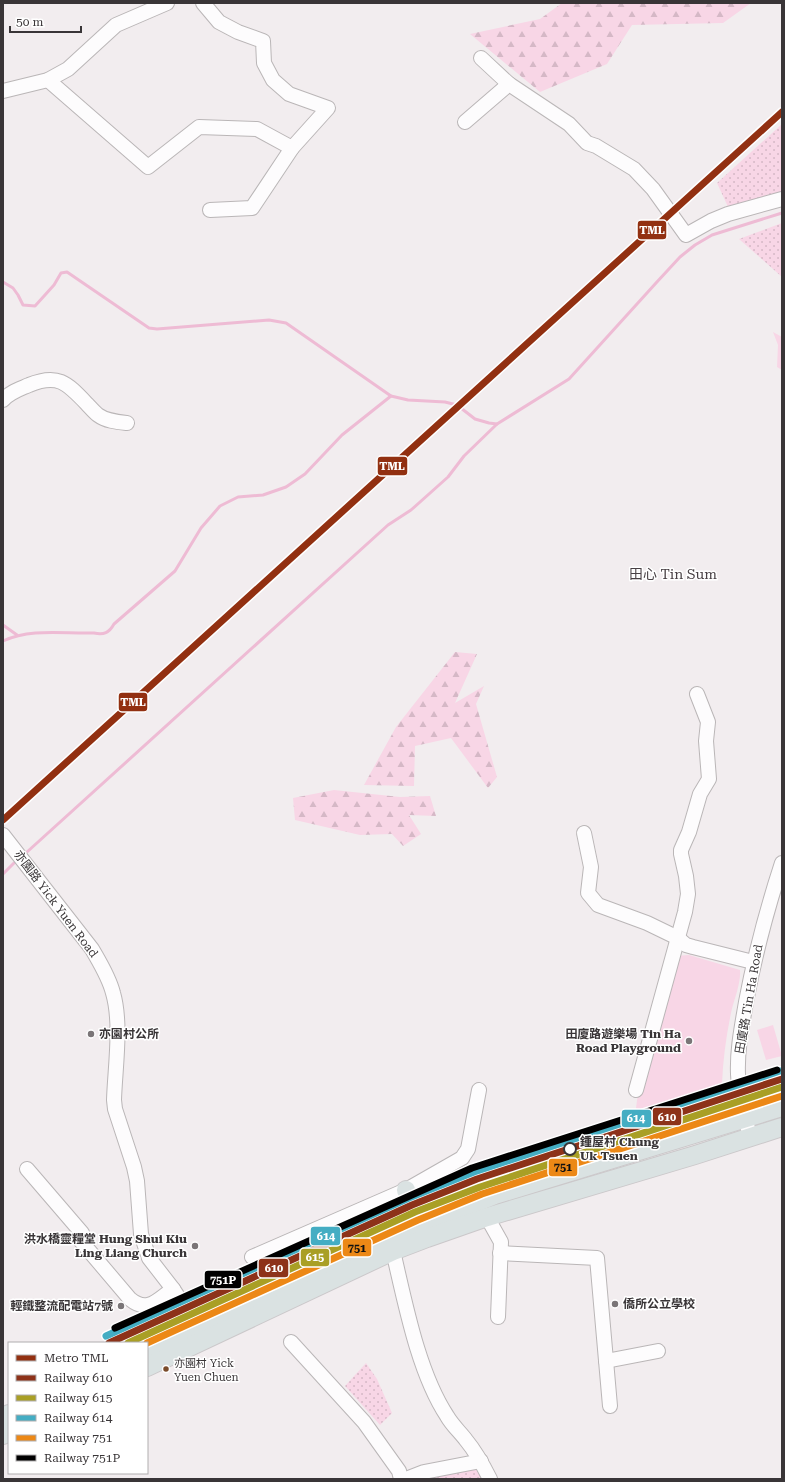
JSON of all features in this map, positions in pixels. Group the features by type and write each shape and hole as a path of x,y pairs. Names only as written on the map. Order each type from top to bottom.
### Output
{"main road":[{"path":"148,1350 212,1320 395,1243 427,1238 483,1210 495,1195 782,1107"},
{"path":"148,1366 395,1243 425,1227 434,1220 483,1210 695,1155 782,1127"},
{"path":"406,1190 415,1214"},
{"path":"415,1214 434,1220"},
{"path":"395,1243 415,1214"}],"street":[{"path":"3,91 48,80 68,69 116,25 167,3"},
{"path":"203,3 219,22 238,32 263,41 264,63 273,80 289,94 328,108 292,148 252,208 210,210"},
{"path":"481,58 509,84 568,124 587,143 596,146 634,169 653,190 686,235 711,220 782,199"},
{"path":"48,80 148,167 199,127 257,129 292,148"},
{"path":"465,122 509,84"},
{"path":"3,400 7,394 48,379 55,379 61,381 79,395 98,415 114,422 127,423"},
{"path":"636,1090 678,938 688,894 686,876 680,854 689,832 700,794 709,779 706,741 708,722 697,694"},
{"path":"584,833 591,867 588,893 598,905 647,923 678,938 686,945 753,962"},
{"name":"亦園路 Yick Yuen Road","path":"3,835 92,949 103,967 113,993 117,1026 114,1100 115,1109 134,1167 137,1181 141,1234 149,1258 173,1289 190,1315"},
{"name":"田廈路 Tin Ha Road","path":"750,1137 739,1084 738,1054 740,1034 753,962 782,863"},
{"path":"252,1257 406,1190 462,1158 468,1149 479,1090"},
{"path":"27,1169 82,1233 79,1239 130,1299 136,1304 144,1306 152,1305 173,1289"},
{"path":"483,1210 501,1242 498,1317"},
{"path":"395,1243 407,1310 423,1365 434,1392 447,1416 481,1461 490,1479"},
{"path":"500,1253 597,1258 610,1406"},
{"path":"170,1339 190,1315 212,1320"},
{"path":"291,1342 364,1422 402,1479"},
{"path":"606,1361 658,1351"},
{"path":"406,1479 424,1472 481,1461"}],"green space":[{"path":"562,3 751,3 723,23 632,25 607,64 540,92 470,34 540,19"},
{"path":"782,124 782,193 729,209 717,183"},
{"path":"782,223 782,277 739,239"},
{"path":"773,332 782,337 782,370 777,367 778,345"},
{"path":"455,652 477,654 455,703 484,686 476,704 497,777 488,788 451,738 415,746 414,786 364,785 396,727"},
{"path":"334,790 400,797 430,796 436,816 409,815 421,834 403,846 392,834 360,835 295,820 293,798"},
{"name":"田廈路遊樂場 Tin Ha Road Playground","path":"689,955 740,970 726,1040 722,1084 639,1112 636,1108 638,1093 675,956"},
{"path":"773,1025 782,1056 766,1060 757,1030"},
{"path":"366,1363 377,1379 392,1413 380,1425 345,1386"},
{"path":"477,1468 485,1479 426,1479"}],"waterway":[{"path":"27,852 388,525 411,510 448,477 464,456 497,424 569,379 680,257 695,245 712,235 782,213"},
{"path":"3,282 13,288 23,305 35,306 54,285 61,273 67,272 149,328 157,329 269,320 286,323 391,396 408,400 445,402 457,405 475,419 497,424"},
{"path":"3,641 25,634 36,633 106,633 114,624 175,571 201,528 220,506 238,497 263,495 286,487 305,474 342,435 391,396"},
{"path":"3,625 17,635"},
{"path":"3,874 14,863"}],"metro line":[{"name":"TML","path":"3,820 782,112"}],"rail line":[{"name":"751P","path":"115,1328 472,1168 777,1070"},
{"name":"614","path":"106,1336 409,1198 474,1172 780,1071"},
{"name":"610","path":"111,1342 412,1205 477,1179 782,1079"},
{"name":"615","path":"130,1342 415,1212 480,1187 782,1087"},
{"name":"751","path":"148,1343 418,1220 482,1194 782,1096"}],"place":[{"name":"亦園村公所","path":"91,1034"},
{"name":"田廈路遊樂場 Tin Ha Road Playground","path":"689,1041"},
{"name":"鍾屋村 Chung Uk Tsuen","path":"570,1149"},
{"name":"洪水橋靈糧堂 Hung Shui Kiu Ling Liang Church","path":"195,1246"},
{"name":"僑所公立學校","path":"615,1304"},
{"name":"輕鐵整流配電站7號","path":"121,1306"},
{"name":"亦園村 Yick Yuen Chuen","path":"166,1369"}],"district":[{"name":"田心 Tin Sum","path":"673,574"}]}
